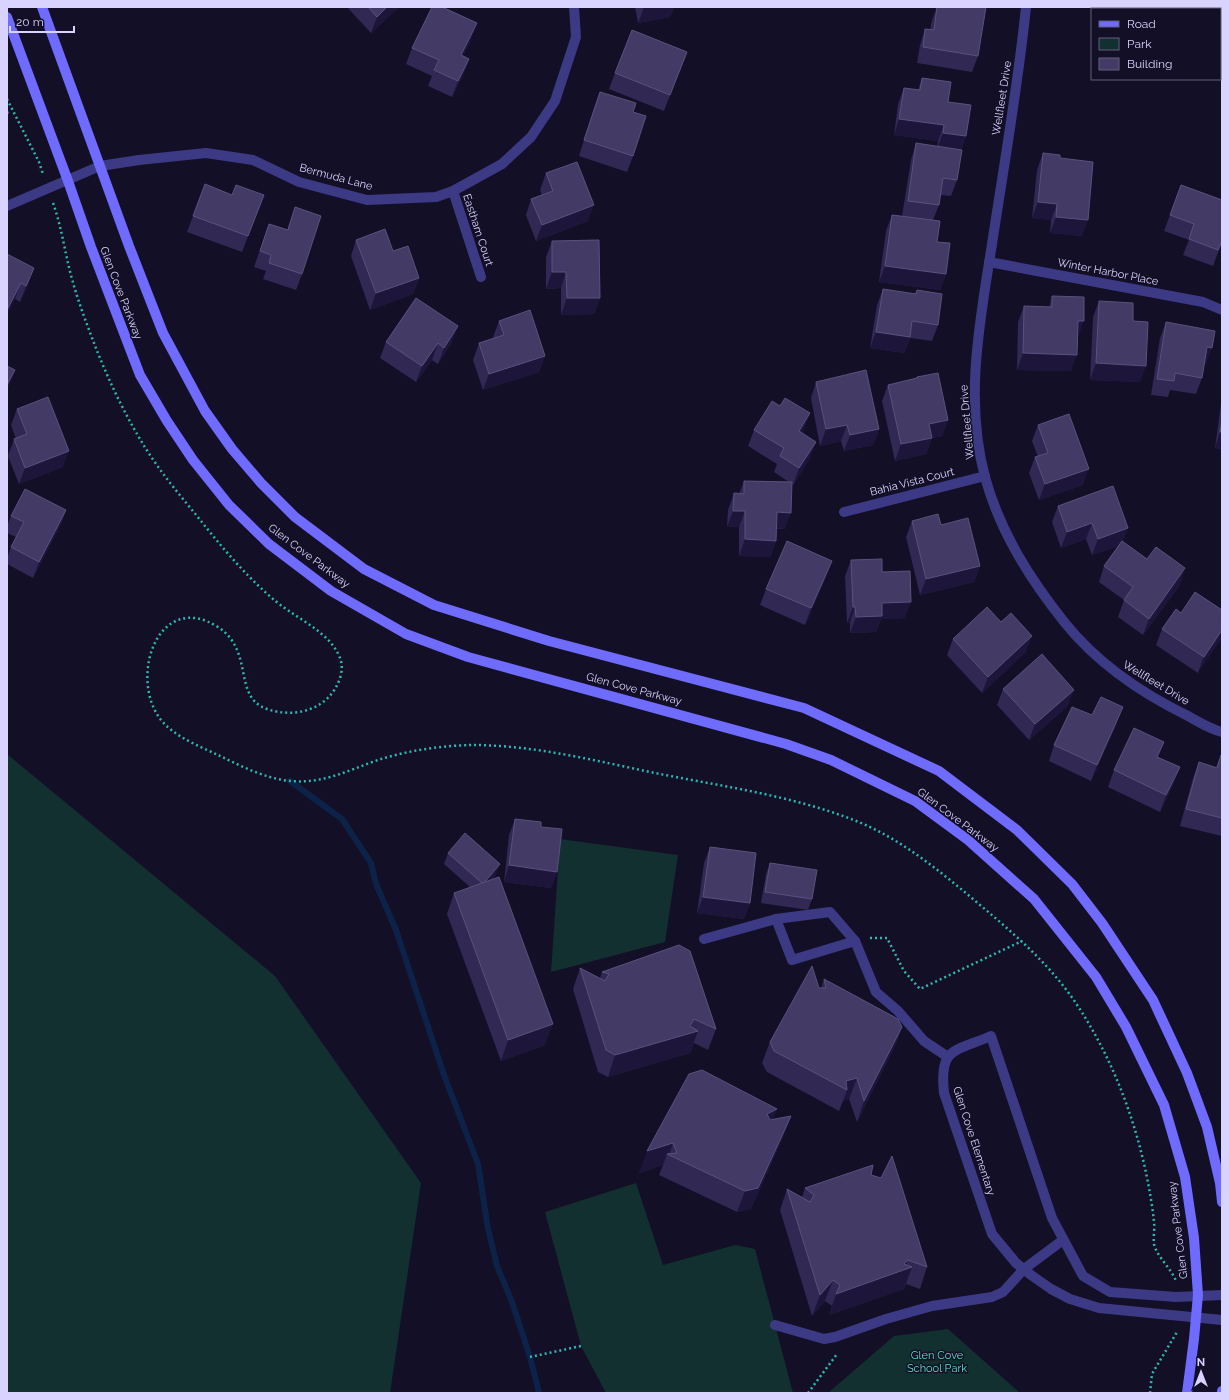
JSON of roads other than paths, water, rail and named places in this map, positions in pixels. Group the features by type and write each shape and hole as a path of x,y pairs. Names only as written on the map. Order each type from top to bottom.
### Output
{"main road":[{"name":"Glen Cove Parkway","path":"42,7 163,334 205,411 232,449 261,483 296,517 364,569 434,605 549,641 804,708 939,771 1017,830 1072,884 1102,923 1153,1000 1187,1073 1207,1127 1220,1183 1222,1202"},
{"name":"Glen Cove Parkway","path":"7,17 91,247 140,375 166,421 193,460 229,505 269,544 331,591 406,634 468,657 786,744 831,760 915,800 968,840 1034,899 1096,977 1126,1027 1164,1105 1185,1177 1194,1238 1198,1296 1197,1318 1186,1393"}],"street":[{"name":"Bermuda Lane","path":"7,206 48,190 100,166 139,160 206,153 253,160 299,182 367,200 436,198 453,191 502,164 531,137 555,101 576,37 574,7"},
{"name":"Wellfleet Drive","path":"1026,7 989,262 979,318 975,357 975,403 979,442 985,476 998,514 1012,544 1037,588 1081,644 1123,680 1170,707 1222,732"},
{"name":"Eastham Court","path":"453,191 481,277"},
{"name":"Winter Harbor Place","path":"989,262 1203,302 1222,310"},
{"name":"Bahia Vista Court","path":"844,512 985,476"},
{"path":"704,939 776,919 830,912 856,941 876,992 898,1011 924,1041 948,1057 950,1053 991,1036 1052,1218 1083,1276 1110,1292 1176,1296 1222,1295"},
{"path":"776,919 792,960 856,941"},
{"name":"Glen Cove Elementary","path":"948,1057 944,1060 942,1074 944,1093 992,1234 1008,1254 1024,1269 1050,1289 1070,1299 1098,1308 1222,1320"},
{"path":"775,1325 824,1339 835,1337 886,1319 932,1306 992,1296 1003,1292 1024,1269 1063,1240"}],"waterway":[{"path":"290,781 342,819 371,863 376,884 396,930 444,1075 478,1164 488,1229 497,1266 512,1302 530,1357 539,1393"}],"park label":[{"name":"Glen Cove School Park","path":"937,1361"}]}
